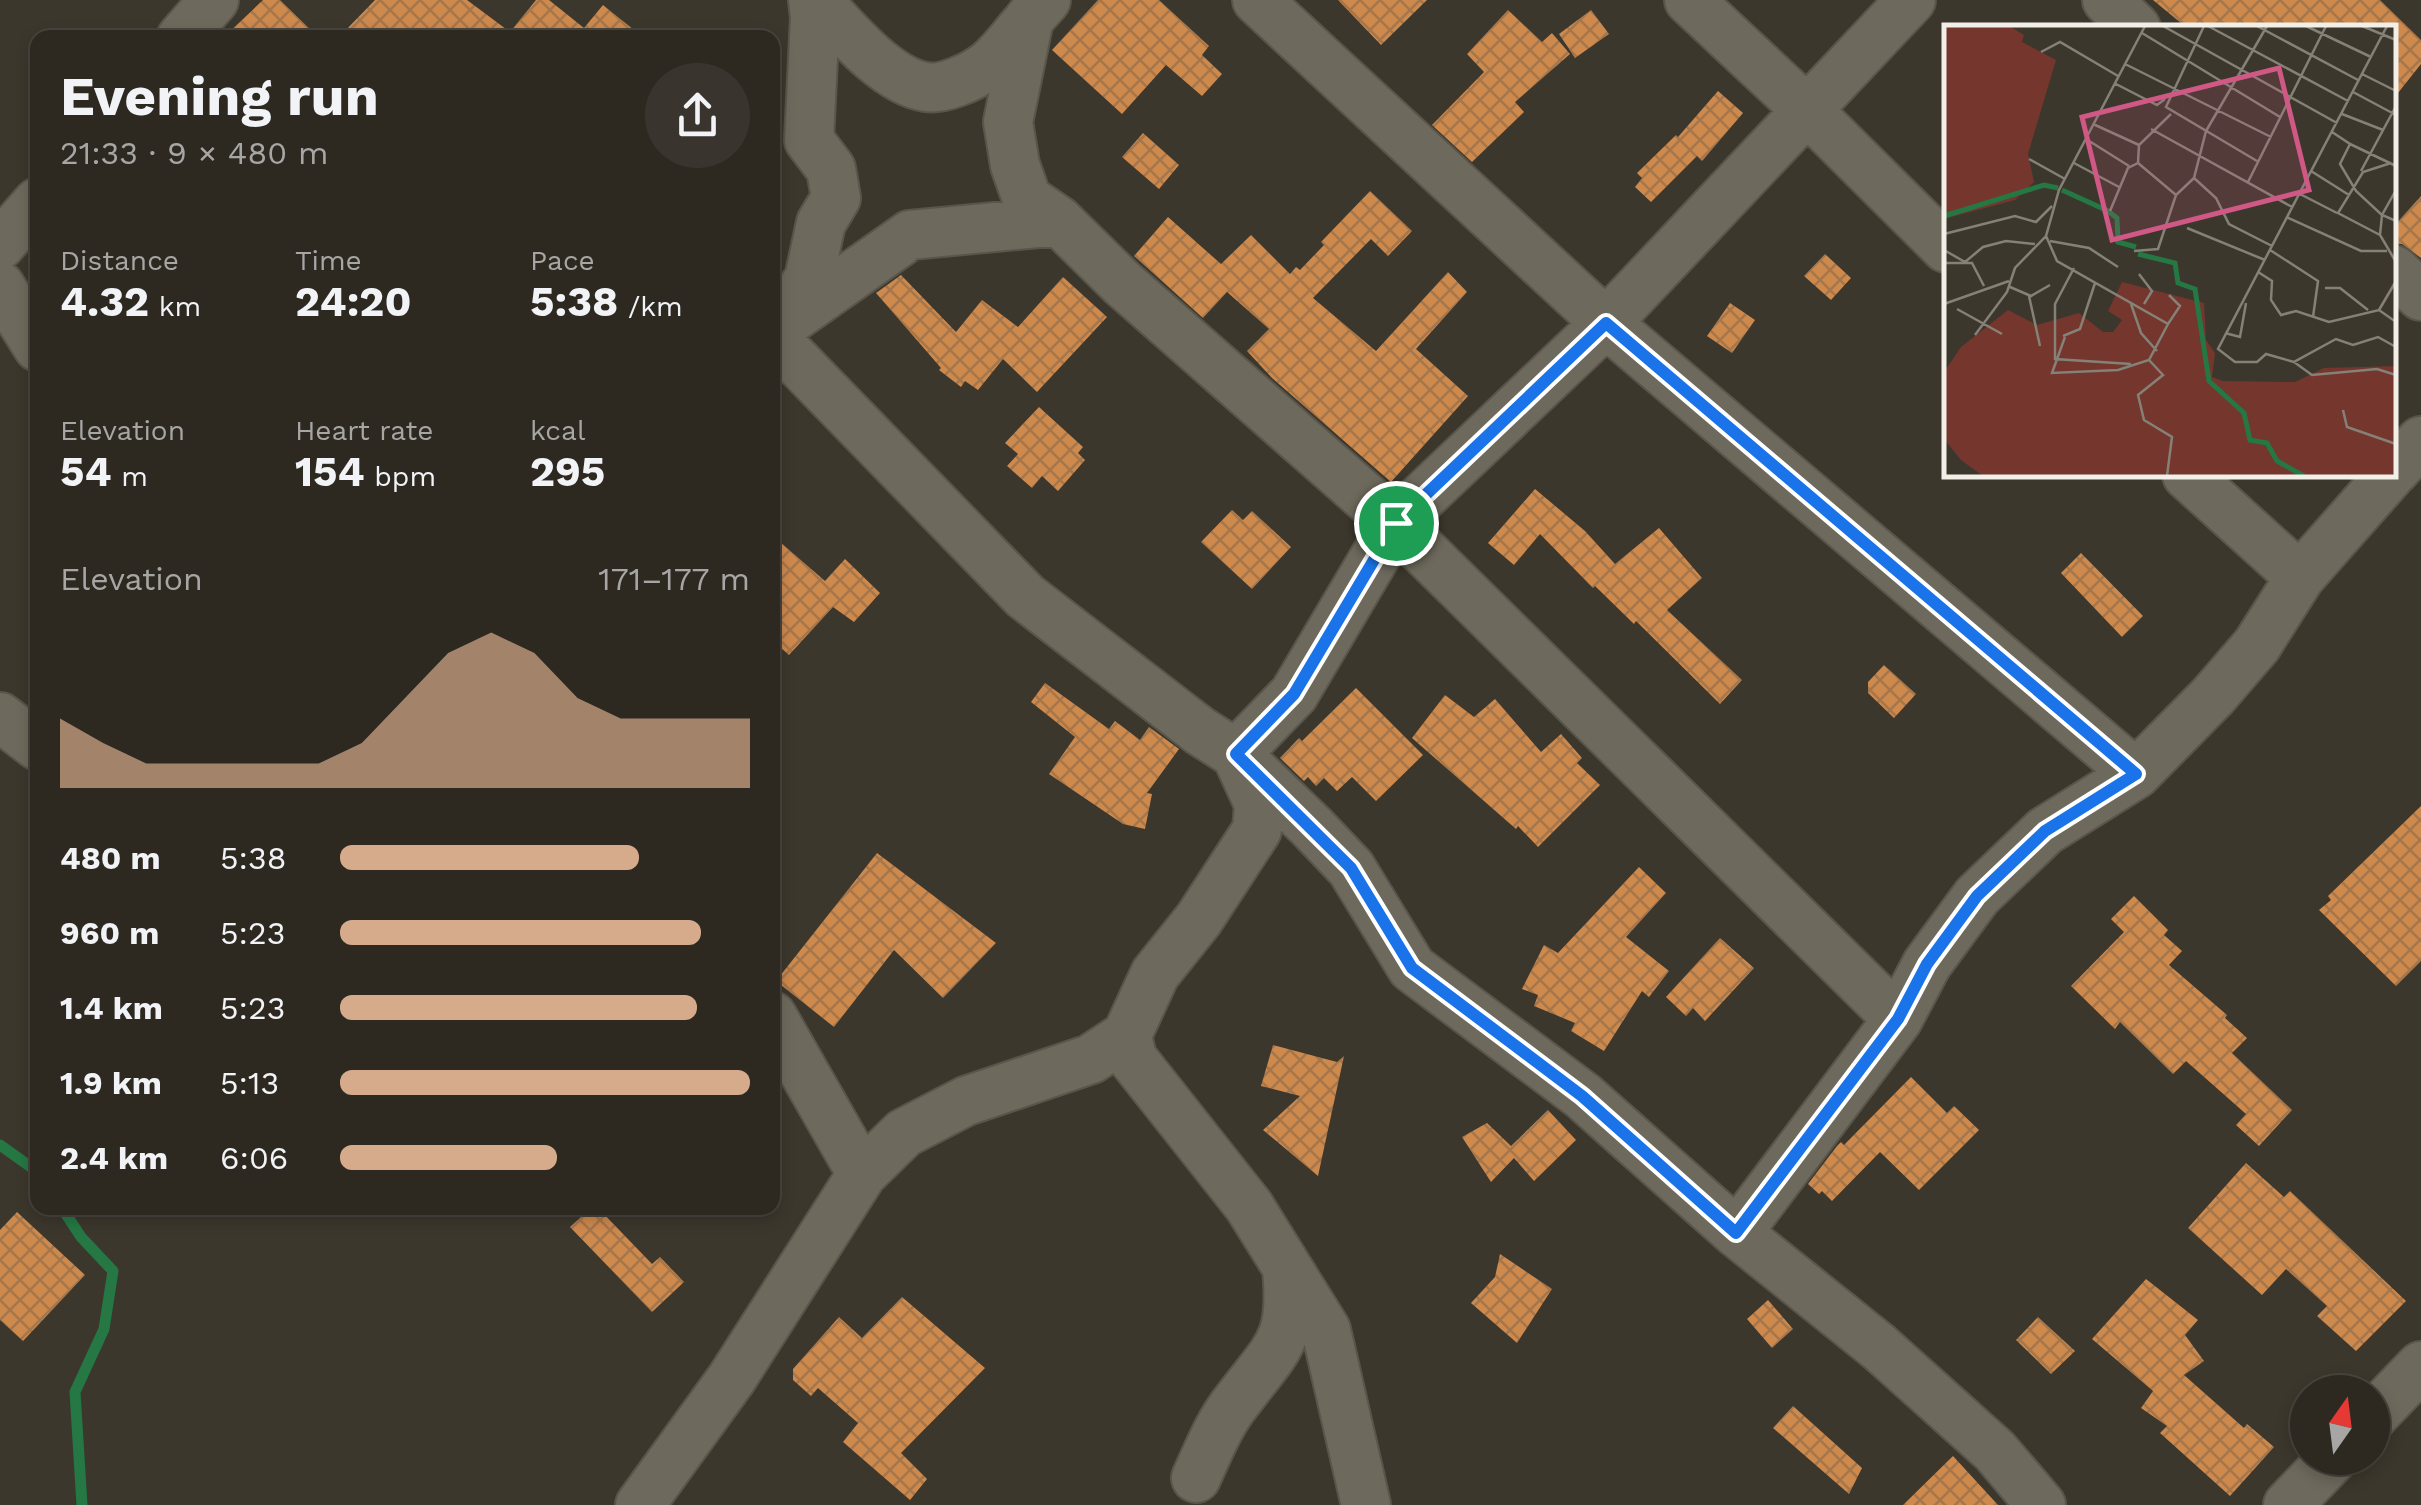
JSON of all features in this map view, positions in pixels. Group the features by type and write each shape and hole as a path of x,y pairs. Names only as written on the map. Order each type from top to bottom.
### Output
{"street":[{"path":"188,30 214,0"},
{"path":"815,0 885,66 928,88 952,83 985,68 1038,10"},
{"path":"780,321 809,279 821,223 836,198 831,169 809,140 815,0"},
{"path":"1257,0 1606,323 2136,774"},
{"path":"1689,0 1944,246"},
{"path":"1236,754 1294,694 1396,523 1606,323 1911,0"},
{"path":"2107,0 2133,25"},
{"path":"1038,10 1008,122 1015,164 1027,199 1059,221 1122,283 1396,523 1898,1019"},
{"path":"0,244 30,211"},
{"path":"780,327 910,235 1059,221"},
{"path":"2396,272 2421,296"},
{"path":"0,286 30,334"},
{"path":"780,341 1025,596 1200,731 1236,754 1351,868 1412,968 1582,1096 1736,1233 1879,1347 1994,1450 2042,1505"},
{"path":"2396,468 2421,440"},
{"path":"2190,478 2300,577"},
{"path":"1736,1233 1898,1019 1927,964 1977,896 2045,831 2136,774 2213,696 2257,645 2300,577 2388,478"},
{"path":"0,717 30,740"},
{"path":"640,1505 732,1378 862,1174 904,1133 966,1101 1091,1058 1126,1035 1155,974 1198,920 1257,830 1260,804 1236,754"},
{"path":"780,1030 862,1174"},
{"path":"1126,1035 1132,1058 1249,1206 1326,1330 1366,1505"},
{"path":"1196,1478 1234,1404 1277,1353 1288,1327 1287,1268"},
{"path":"2390,1398 2421,1366"},
{"path":"2291,1504 2317,1475"}],"building":[{"path":"263,0 280,0 311,30 231,30"},
{"path":"375,0 467,0 507,30 346,30"},
{"path":"536,0 549,0 584,28 603,5 634,30 512,30"},
{"path":"1098,0 1159,0 1209,46 1202,55 1222,74 1202,96 1166,65 1122,114 1052,50"},
{"path":"1338,0 1427,0 1381,45"},
{"path":"2153,0 2380,0 2421,40 2421,64 2396,95 2396,25 2183,25"},
{"path":"1508,10 1542,42 1552,33 1570,54 1515,102 1524,112 1472,162 1432,125 1484,72 1467,54"},
{"path":"1591,10 1609,34 1575,58 1559,34"},
{"path":"1718,91 1743,113 1702,161 1697,156 1651,202 1635,187 1642,178 1637,173 1678,137"},
{"path":"1143,133 1179,165 1159,189 1122,157"},
{"path":"1370,191 1412,231 1388,256 1371,239 1313,298 1376,351 1448,272 1467,292 1416,349 1468,396 1391,482 1272,378 1247,351 1269,329 1227,292 1203,318 1134,256 1168,217 1221,264 1251,235 1290,274 1296,267 1300,270"},
{"path":"2421,196 2421,258 2396,243 2396,224"},
{"path":"1825,254 1851,278 1831,300 1804,276"},
{"path":"901,275 956,332 982,300 1018,327 1063,277 1107,317 1037,392 1003,359 978,390 965,381 961,387 939,370 876,293"},
{"path":"1730,303 1755,320 1732,353 1707,336"},
{"path":"1039,407 1083,447 1078,453 1085,460 1058,491 1042,476 1032,488 1007,466 1018,454 1005,443"},
{"path":"1535,489 1585,531 1615,564 1659,528 1702,578 1667,610 1742,680 1720,704 1540,534 1514,565 1488,543"},
{"path":"1232,510 1243,520 1252,511 1291,547 1252,589 1201,542"},
{"path":"780,542 825,581 845,559 880,593 854,622 833,607 789,655 780,647"},
{"path":"2081,553 2143,616 2122,637 2061,573"},
{"path":"1884,665 1916,694 1894,718 1868,693 1868,682"},
{"path":"1045,683 1109,729 1115,721 1140,740 1149,727 1179,749 1147,793 1152,794 1145,829 1123,824 1049,774 1075,737 1031,702"},
{"path":"1356,688 1423,755 1376,801 1352,777 1337,791 1324,778 1316,786 1308,777 1304,781 1280,758"},
{"path":"1445,695 1474,717 1495,699 1541,752 1561,734 1582,758 1577,763 1600,785 1538,847 1412,738"},
{"path":"2421,806 2421,961 2396,986 2319,910 2331,900 2328,896"},
{"path":"877,853 996,943 943,998 894,950 834,1027 780,984 780,976"},
{"path":"1639,867 1666,893 1626,937 1669,971 1649,997 1642,991 1604,1051 1571,1031 1575,1023 1534,1006 1538,995 1522,989 1544,945 1558,953"},
{"path":"2134,896 2168,930 2164,935 2182,951 2169,965 2227,1015 2225,1018 2247,1038 2232,1053 2292,1110 2259,1146 2236,1125 2246,1114 2186,1061 2173,1074 2120,1022 2115,1029 2071,986 2124,932 2111,919"},
{"path":"1720,938 1754,968 1705,1021 1693,1008 1686,1016 1666,997"},
{"path":"1273,1045 1337,1062 1344,1056 1318,1176 1263,1130 1300,1096 1261,1086"},
{"path":"1911,1077 1947,1113 1954,1106 1979,1130 1919,1190 1880,1152 1832,1201 1822,1191 1819,1194 1808,1184 1837,1146 1841,1142 1844,1145"},
{"path":"1548,1110 1576,1140 1534,1181 1514,1158 1491,1182 1462,1137 1487,1123 1511,1146"},
{"path":"2246,1163 2284,1197 2290,1191 2406,1301 2356,1351 2317,1316 2327,1306 2286,1269 2262,1295 2188,1228"},
{"path":"17,1212 85,1275 23,1341 0,1320 0,1230"},
{"path":"583,1215 605,1215 652,1264 660,1257 684,1282 652,1312 570,1227"},
{"path":"1500,1254 1552,1289 1517,1343 1471,1303 1495,1277"},
{"path":"2146,1279 2198,1320 2185,1335 2204,1361 2184,1375 2244,1428 2247,1424 2274,1447 2230,1496 2160,1433 2167,1426 2141,1408 2153,1391 2092,1339"},
{"path":"902,1297 985,1368 901,1453 927,1479 910,1500 843,1442 858,1423 818,1388 811,1396 793,1380 793,1369 839,1317 862,1338"},
{"path":"1768,1300 1793,1329 1772,1348 1747,1319"},
{"path":"2038,1317 2075,1351 2051,1374 2016,1340"},
{"path":"1793,1406 1862,1468 1849,1494 1773,1428"},
{"path":"1953,1456 1998,1505 1903,1505"}],"waterway":[{"path":"0,1145 30,1166"},
{"path":"67,1215 113,1271 104,1329 75,1392 82,1505"}],"route":[{"path":"1606,323 2136,774 2045,831 1977,896 1927,964 1898,1019 1736,1233 1582,1096 1412,968 1351,868 1236,754 1294,694 1396,523 1606,323"}]}
